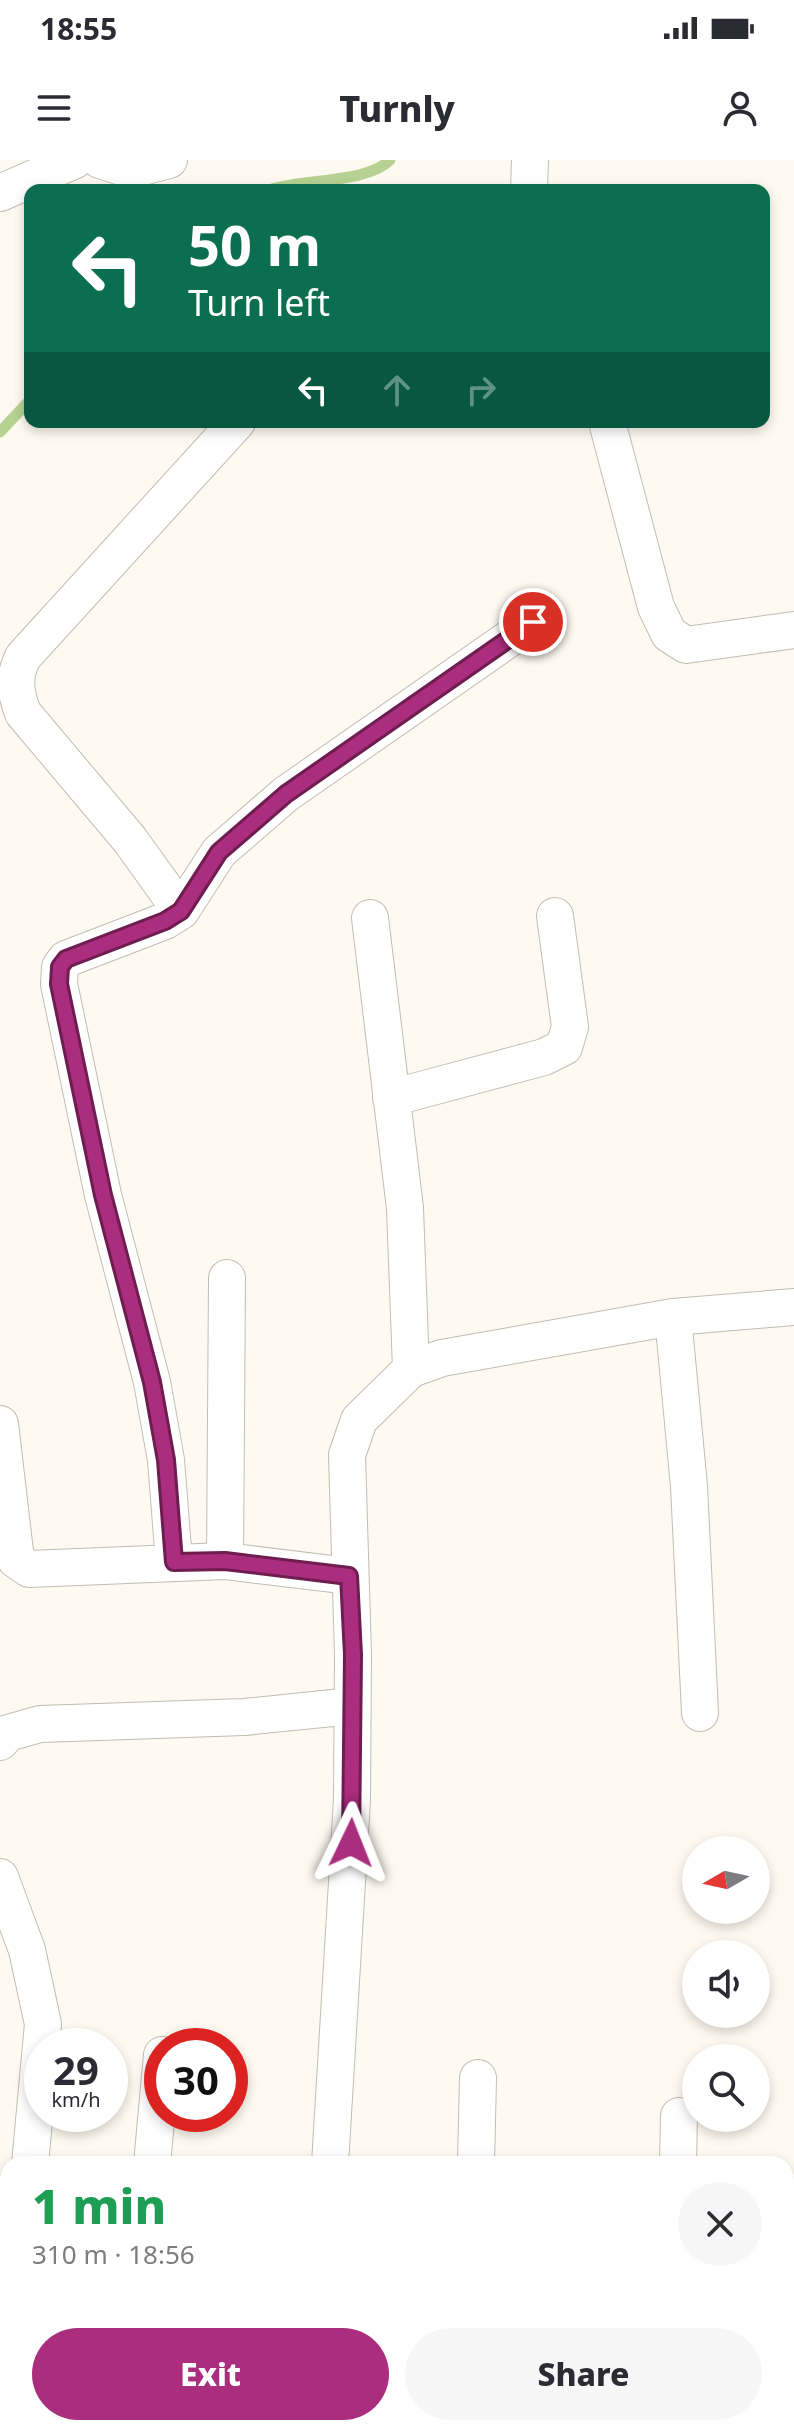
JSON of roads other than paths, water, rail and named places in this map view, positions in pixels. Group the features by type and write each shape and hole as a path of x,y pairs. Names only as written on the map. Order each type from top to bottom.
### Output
{"street":[{"path":"0,193 75,160"},
{"path":"100,160 131,170 169,160"},
{"path":"529,184 530,160"},
{"path":"181,911 130,840 23,713 16,695 15,673 23,657 98,571 231,428"},
{"path":"609,428 656,607 669,634 686,645 794,630"},
{"path":"174,1562 166,1460 152,1382 103,1195 59,984 60,967 66,959 165,921 181,911 219,852 286,794 533,622"},
{"path":"391,1098 544,1057 564,1047 570,1027 555,916"},
{"path":"370,918 407,1236 411,1369"},
{"path":"225,1561 227,1278"},
{"path":"331,2156 350,1865 352,1706 347,1455 359,1420 411,1369 442,1358 673,1317 794,1307"},
{"path":"673,1317 689,1486 700,1713"},
{"path":"0,1424 16,1560 29,1569 225,1561 349,1576"},
{"path":"0,1742 8,1733 40,1724 244,1717 352,1706"},
{"path":"0,1877 27,1950 43,2024 31,2156"},
{"path":"476,2156 478,2078"},
{"path":"678,2156 679,2116"},
{"path":"153,2156 155,2132"}],"waterway":[{"path":"299,184 366,173 390,160"},
{"path":"0,432 24,406"}]}
